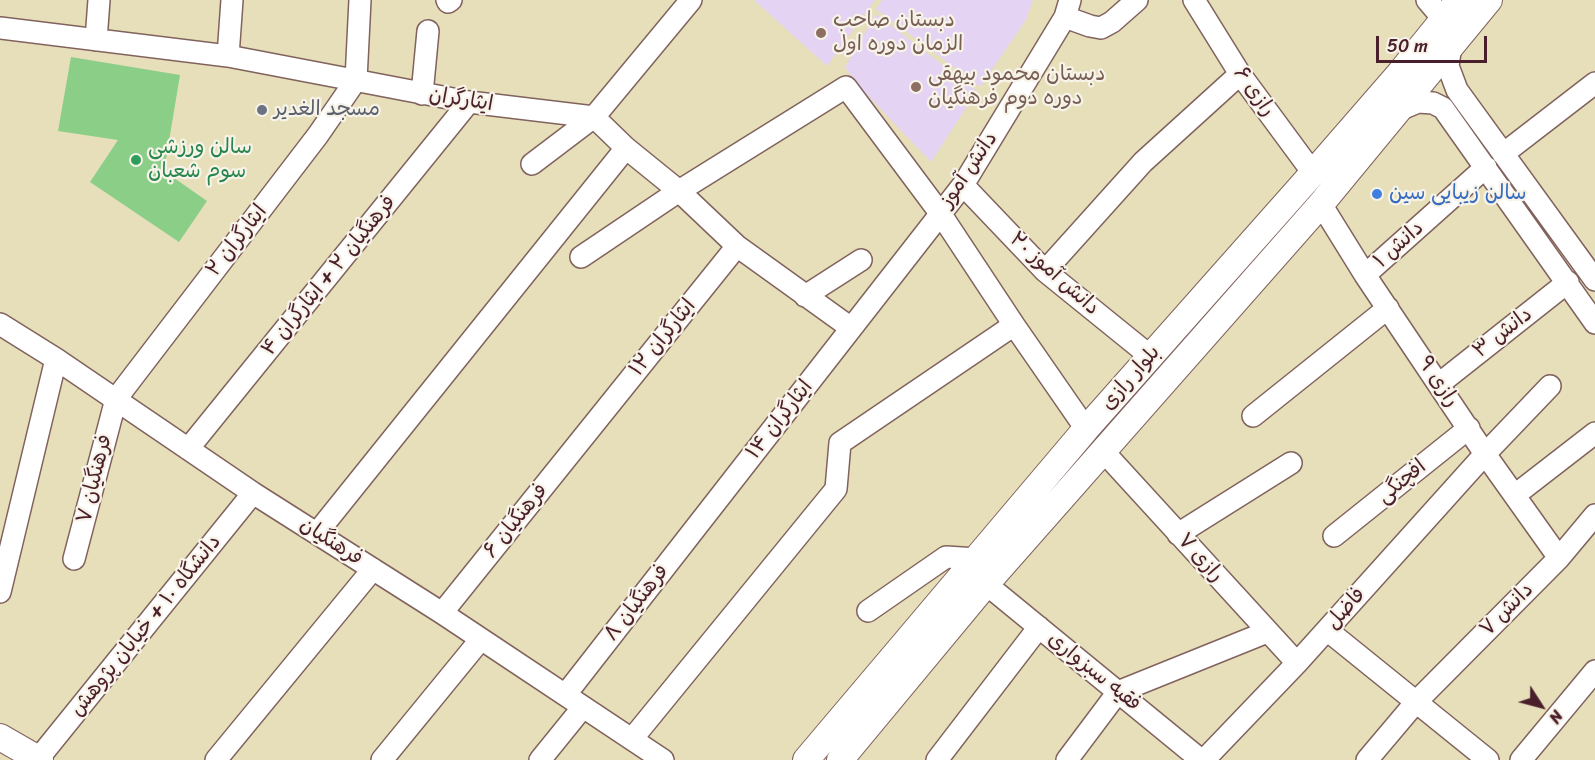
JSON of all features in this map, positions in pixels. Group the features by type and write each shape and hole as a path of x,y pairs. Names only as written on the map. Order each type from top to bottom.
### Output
{"main road":[{"name":"بلوار رازی","path":"840,760 987,584 1321,204 1490,0"},
{"name":"بلوار رازی","path":"806,760 1086,429 1313,173 1452,10"},
{"path":"1232,265 1252,283"},
{"path":"0,737 39,760"}],"street":[{"path":"96,40 99,0"},
{"path":"228,56 232,0"},
{"path":"356,80 360,0"},
{"path":"532,164 594,117 691,0"},
{"path":"1068,8 1090,26 1101,28 1112,22 1137,0"},
{"path":"1427,0 1452,10"},
{"name":"رازی ۶","path":"1200,3 1239,74 1313,173"},
{"name":"دانش آموز","path":"851,328 963,185 1068,8"},
{"name":"ایثارگران","path":"0,28 228,56 469,102 594,117"},
{"path":"422,94 428,31"},
{"path":"1451,45 1448,66 1457,90 1503,154 1592,269"},
{"path":"1045,272 1143,162 1239,74"},
{"name":"ایثارگران ۲","path":"116,399 318,135 356,80"},
{"path":"1503,154 1595,83"},
{"path":"580,257 679,191 846,87 940,213 1086,429"},
{"name":"فرهنگیان ۲ + ایثارگران ۴","path":"189,449 469,102"},
{"path":"1400,110 1418,102 1433,103 1443,108 1595,323"},
{"path":"594,117 626,148 679,191 737,246 851,328"},
{"path":"1467,141 1483,126"},
{"path":"317,533 626,148"},
{"name":"دانش ۱","path":"1365,275 1486,167"},
{"name":"دانش آموز ۲۰","path":"963,185 1045,272 1150,356"},
{"name":"رازی ۹","path":"1321,204 1365,275 1485,454 1559,558"},
{"name":"ایثارگران ۱۲","path":"590,429 737,246"},
{"path":"805,296 861,260"},
{"name":"دانش ۳","path":"1439,384 1568,282"},
{"path":"1253,416 1388,308"},
{"name":"فرهنگیان","path":"0,324 56,359 254,493 566,694 663,760"},
{"path":"632,739 836,489 840,443 1014,325"},
{"name":"ایثارگران ۱۴","path":"708,512 851,328"},
{"path":"0,592 56,359"},
{"name":"فاضل","path":"1202,760 1297,663 1485,454 1550,386"},
{"name":"فرهنگیان ۷","path":"74,559 116,399"},
{"name":"افچنگی","path":"1334,536 1469,428"},
{"name":"فرهنگیان ۶","path":"442,613 590,429"},
{"path":"1515,495 1595,433"},
{"name":"رازی ۷","path":"1103,451 1297,663"},
{"path":"1178,534 1291,463"},
{"name":"دانشگاه ۱۰ + خیابان پژوهش","path":"39,760 254,493"},
{"name":"فرهنگیان ۸","path":"566,694 708,512"},
{"name":"دانش ۷","path":"1367,760 1416,702 1559,558 1595,515"},
{"path":"868,611 946,557 977,559"},
{"path":"216,760 373,569"},
{"name":"فقیه سبزواری","path":"987,584 1202,760"},
{"path":"937,760 1039,627"},
{"path":"1327,630 1488,760"},
{"path":"1067,760 1118,692 1267,632"},
{"path":"382,760 481,639"},
{"path":"1521,760 1595,670"},
{"path":"540,760 584,707"}],"shaded area":[{"name":"دبستان صاحب الزمان دوره اول","path":"754,0 875,0 827,66"},
{"path":"882,0 1033,0 1026,20 980,87 876,9"},
{"name":"دبستان محمود بیهقی دوره دوم فرهنگیان","path":"876,14 977,91 931,162 856,83 845,67"}],"green space":[{"name":"سالن ورزشی سوم شعبان","path":"71,57 180,75 164,171 207,201 179,242 90,182 118,140 58,131"}],"place":[{"name":"دبستان صاحب الزمان دوره اول","path":"821,33"},
{"name":"دبستان محمود بیهقی دوره دوم فرهنگیان","path":"916,87"},
{"name":"مسجد الغدیر","path":"262,110"},
{"name":"سالن ورزشی سوم شعبان","path":"136,160"},
{"name":"سالن زیبایی سین","path":"1377,194"}]}
